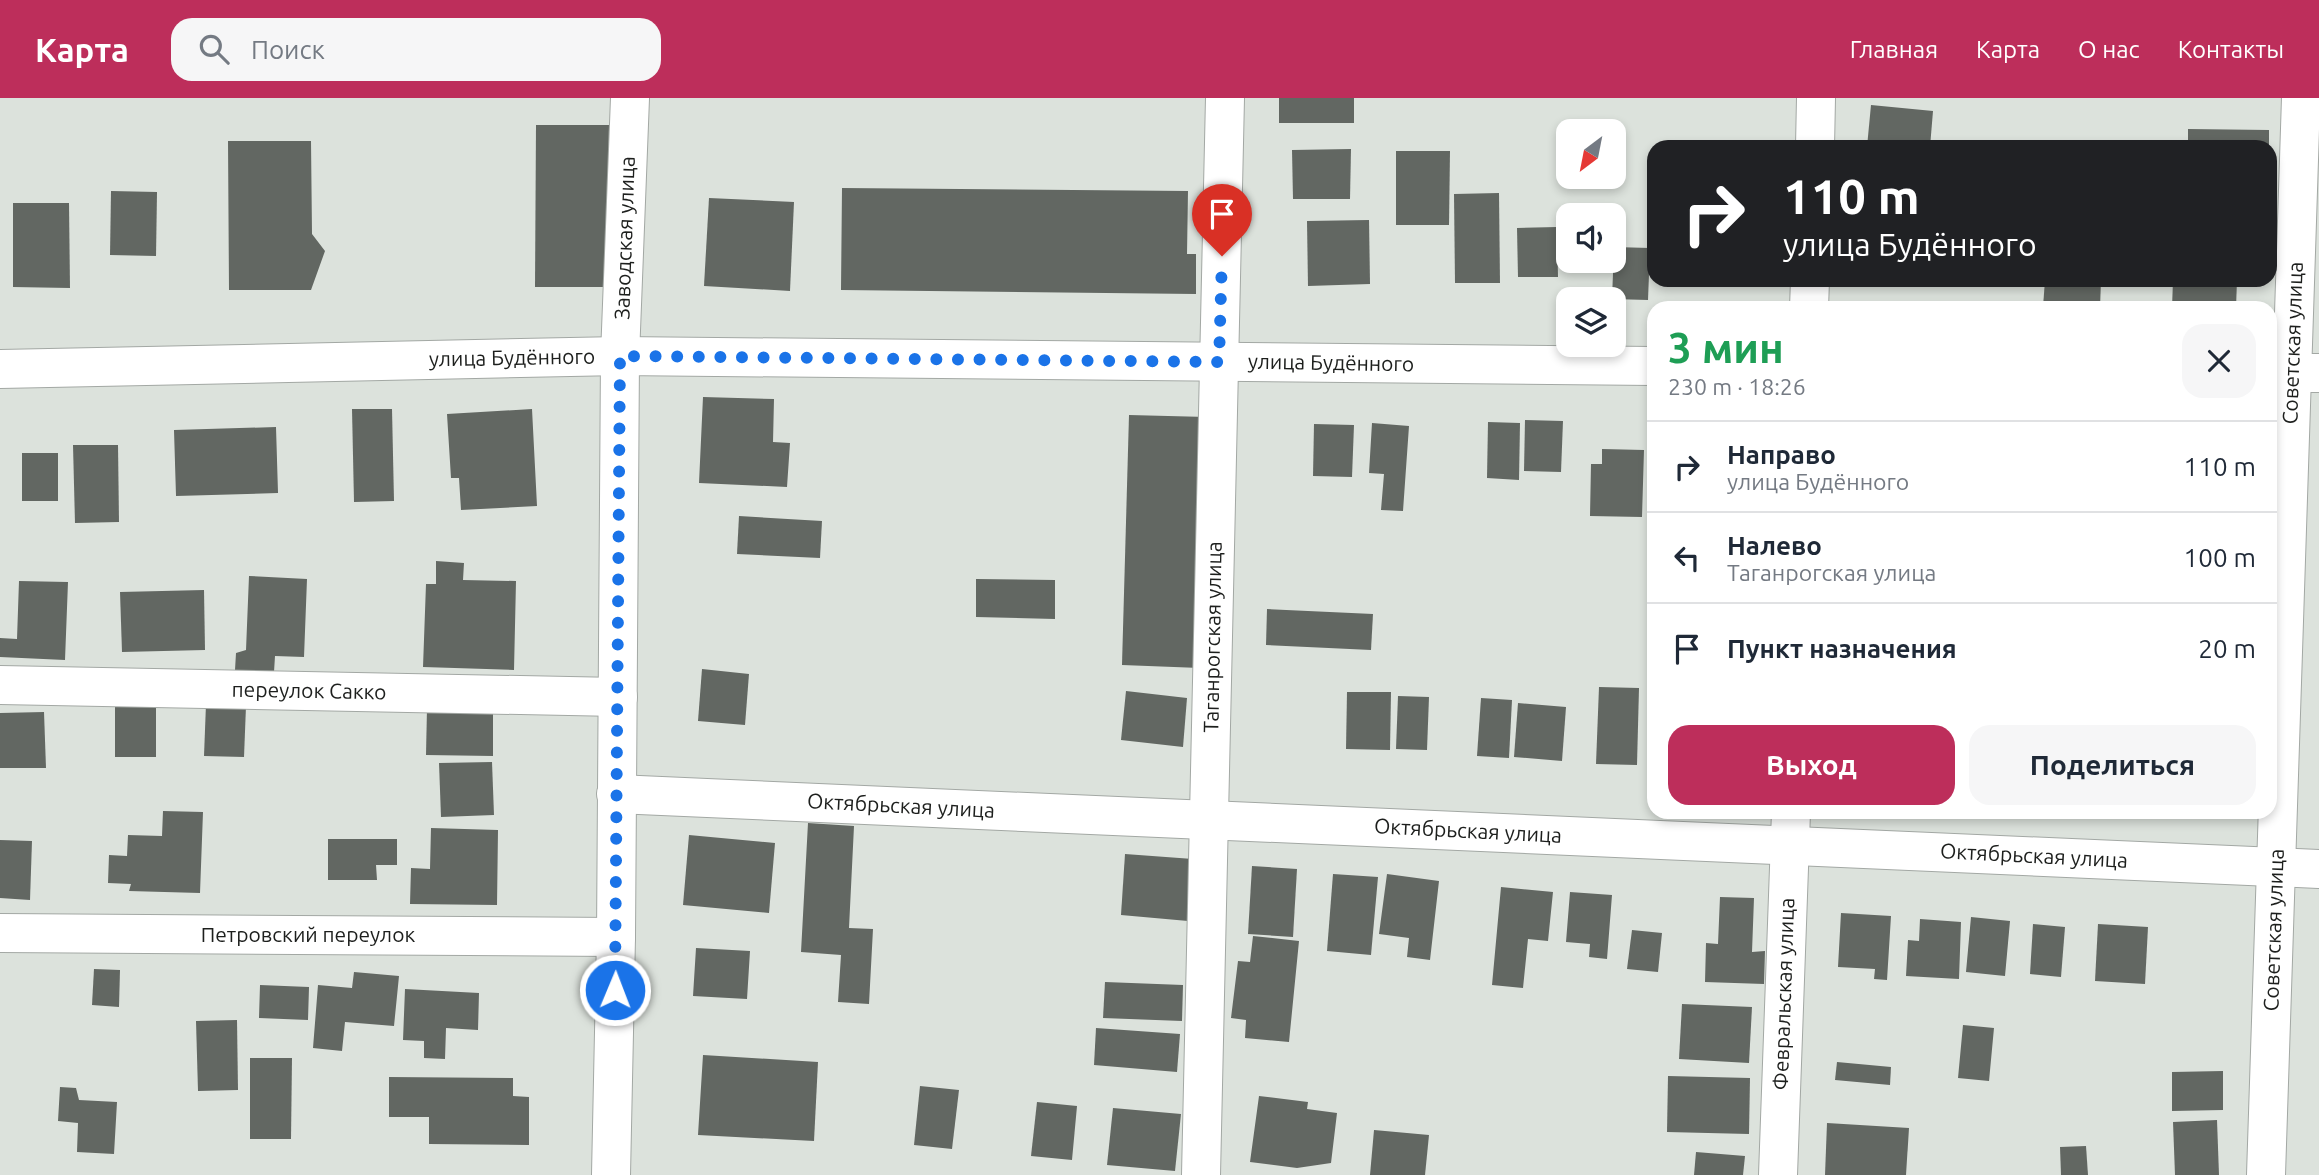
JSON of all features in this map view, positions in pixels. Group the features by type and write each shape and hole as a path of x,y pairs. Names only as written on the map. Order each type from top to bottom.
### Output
{"street":[{"name":"Заводская улица","path":"611,1175 616,937 620,356 630,98"},
{"name":"Таганрогская улица","path":"1201,1175 1225,98"},
{"path":"1815,140 1816,98"},
{"name":"Советская улица","path":"2266,1175 2301,98"},
{"name":"улица Будённого","path":"0,369 620,356 1647,366"},
{"name":"переулок Сакко","path":"0,685 618,697"},
{"name":"Октябрьская улица","path":"616,794 1209,820 1790,829 2319,869"},
{"name":"Февральская улица","path":"1778,1175 1790,829"},
{"name":"Петровский переулок","path":"0,933 616,937"}],"building":[{"path":"1279,98 1354,98 1354,123 1279,123"},
{"path":"1871,105 1933,111 1931,140 1868,140"},
{"path":"536,125 609,125 608,287 535,287"},
{"path":"2188,129 2269,130 2269,140 2188,140"},
{"path":"228,141 311,141 312,234 325,251 311,290 229,290"},
{"path":"1351,149 1350,199 1293,199 1292,150"},
{"path":"1396,151 1450,151 1449,225 1396,225"},
{"path":"842,188 1188,191 1187,254 1196,254 1196,294 841,290"},
{"path":"111,191 157,192 156,256 110,255"},
{"path":"1499,193 1500,283 1455,283 1454,194"},
{"path":"709,198 794,202 790,291 704,286"},
{"path":"13,203 69,203 70,288 13,287"},
{"path":"1369,220 1370,284 1308,286 1307,221"},
{"path":"1556,227 1558,277 1518,277 1517,228"},
{"path":"1626,247 1647,248 1648,300 1626,299 1626,287 1612,287 1613,273 1626,273"},
{"path":"2044,287 2101,287 2100,301 2043,301"},
{"path":"2173,287 2237,287 2236,301 2172,301"},
{"path":"703,397 774,399 773,442 790,443 787,487 699,483"},
{"path":"352,409 392,409 394,501 354,502"},
{"path":"532,409 537,506 461,510 459,478 451,478 447,414"},
{"path":"1129,415 1207,417 1200,668 1122,665"},
{"path":"1525,420 1563,421 1561,472 1524,471"},
{"path":"1488,422 1520,423 1519,480 1487,478"},
{"path":"1372,423 1409,426 1403,511 1381,510 1384,474 1369,473"},
{"path":"1314,424 1354,425 1352,477 1313,476"},
{"path":"276,427 278,493 176,496 174,430"},
{"path":"73,445 118,445 119,522 75,523"},
{"path":"1602,449 1644,450 1642,517 1590,516 1591,464 1602,464"},
{"path":"22,453 58,453 58,501 22,501"},
{"path":"739,516 822,521 820,558 737,554"},
{"path":"436,561 464,563 463,580 516,581 514,670 423,667 426,584 436,584"},
{"path":"249,576 307,579 304,657 275,656 274,672 235,670 236,653 246,650"},
{"path":"976,579 1055,580 1055,619 976,617"},
{"path":"19,581 68,582 65,660 0,657 0,638 17,639"},
{"path":"204,590 205,650 122,652 120,592"},
{"path":"1267,609 1373,614 1371,650 1266,645"},
{"path":"702,669 749,674 745,725 698,721"},
{"path":"1599,687 1639,688 1637,765 1596,764"},
{"path":"1126,691 1187,698 1183,747 1121,740"},
{"path":"1347,692 1391,692 1390,750 1346,749"},
{"path":"1398,696 1429,697 1427,750 1396,749"},
{"path":"1481,698 1512,700 1509,758 1477,756"},
{"path":"1518,703 1566,707 1562,761 1514,757"},
{"path":"206,704 246,706 244,757 204,756"},
{"path":"115,705 156,705 156,757 115,757"},
{"path":"427,708 493,709 493,756 426,755"},
{"path":"44,712 46,768 0,768 0,713"},
{"path":"492,762 494,815 441,817 439,763"},
{"path":"163,811 203,812 200,893 129,891 131,884 108,883 109,855 127,856 128,835 162,836"},
{"path":"808,823 854,826 849,928 873,929 869,1004 838,1002 841,955 801,952"},
{"path":"431,828 498,830 497,905 410,904 411,868 430,869"},
{"path":"689,835 775,843 769,913 683,905"},
{"path":"328,839 397,839 397,865 376,865 377,880 328,880"},
{"path":"0,840 32,841 30,900 0,898"},
{"path":"1125,854 1193,859 1188,921 1121,915"},
{"path":"1252,866 1297,869 1293,937 1248,934"},
{"path":"1333,874 1378,877 1371,955 1327,951"},
{"path":"1387,874 1439,881 1430,960 1407,957 1409,938 1379,934"},
{"path":"1501,887 1553,892 1548,941 1528,939 1523,988 1492,985"},
{"path":"1570,892 1612,895 1607,959 1589,957 1590,944 1566,942"},
{"path":"1720,897 1754,898 1752,952 1765,951 1764,984 1705,982 1706,943 1718,944"},
{"path":"1841,913 1891,916 1887,980 1874,979 1875,969 1838,967"},
{"path":"1971,917 2010,921 2005,976 1966,972"},
{"path":"1920,919 1961,922 1959,979 1906,976 1908,940 1919,941"},
{"path":"2033,924 2065,927 2061,977 2030,974"},
{"path":"2098,924 2148,927 2145,984 2095,981"},
{"path":"1632,930 1662,933 1658,972 1627,969"},
{"path":"1253,936 1299,941 1289,1042 1245,1038 1246,1020 1231,1018 1238,961 1250,962"},
{"path":"696,948 750,951 747,999 693,996"},
{"path":"94,969 120,970 119,1007 92,1005"},
{"path":"354,972 399,976 394,1026 345,1022 342,1051 313,1048 318,985 352,988"},
{"path":"1105,982 1183,985 1182,1021 1103,1018"},
{"path":"260,985 309,987 308,1020 259,1018"},
{"path":"405,989 479,993 478,1030 446,1028 445,1059 424,1058 424,1041 403,1040"},
{"path":"1682,1004 1752,1007 1749,1063 1679,1059"},
{"path":"237,1020 238,1090 198,1091 196,1021"},
{"path":"1963,1025 1994,1028 1989,1081 1958,1078"},
{"path":"1096,1028 1180,1034 1177,1072 1094,1065"},
{"path":"703,1055 818,1062 814,1141 698,1135"},
{"path":"250,1058 292,1058 291,1139 250,1139"},
{"path":"1837,1062 1891,1067 1890,1085 1835,1080"},
{"path":"2223,1071 2223,1110 2172,1111 2172,1072"},
{"path":"1668,1076 1750,1078 1749,1134 1667,1132"},
{"path":"389,1077 513,1078 513,1096 529,1097 529,1145 429,1144 429,1117 389,1117"},
{"path":"920,1086 959,1090 952,1149 914,1145"},
{"path":"60,1087 76,1088 79,1100 117,1102 114,1154 77,1152 78,1123 58,1121"},
{"path":"1259,1096 1308,1102 1307,1109 1337,1113 1331,1163 1297,1168 1250,1162"},
{"path":"1037,1102 1077,1106 1072,1160 1031,1156"},
{"path":"1113,1108 1181,1114 1175,1171 1107,1165"},
{"path":"2217,1120 2219,1175 2175,1175 2173,1122"},
{"path":"1827,1123 1909,1128 1906,1175 1825,1175"},
{"path":"1374,1130 1429,1135 1425,1175 1370,1175"},
{"path":"2086,1146 2088,1175 2061,1175 2060,1147"},
{"path":"1696,1152 1745,1156 1743,1175 1694,1175"}],"route":[{"path":"615,990 620,356 1219,362 1222,256"}]}
